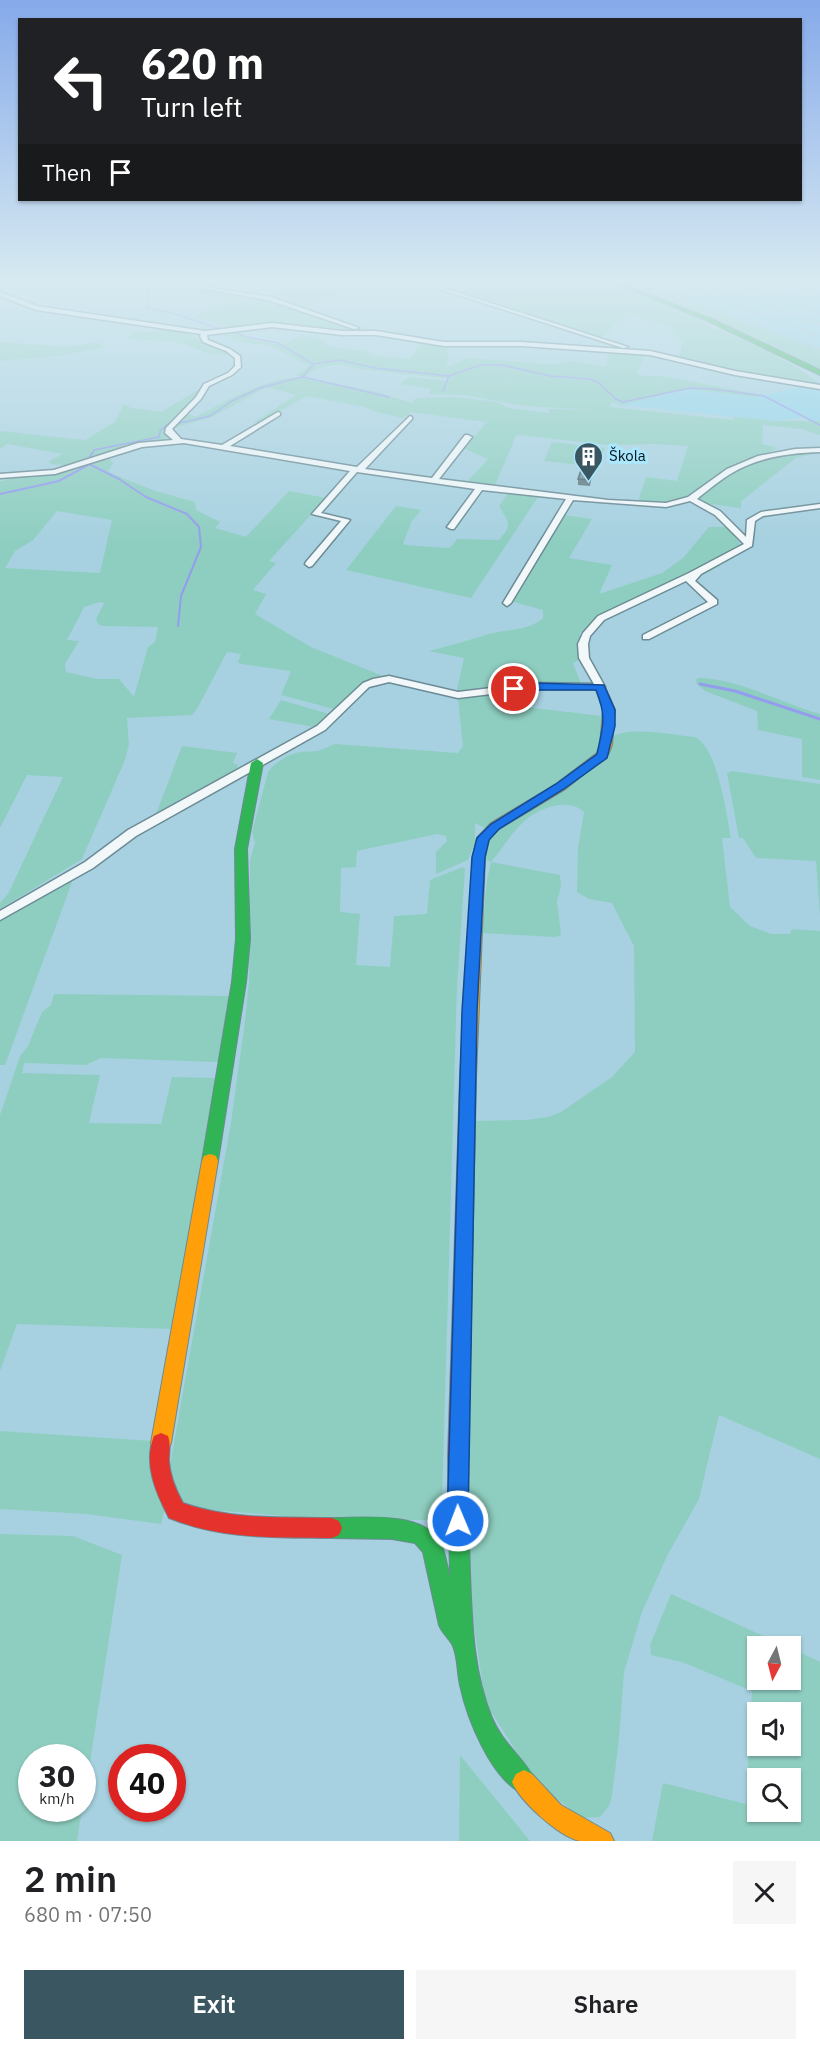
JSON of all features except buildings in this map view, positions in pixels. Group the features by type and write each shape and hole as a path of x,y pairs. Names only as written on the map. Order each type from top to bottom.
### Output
{"street":[{"path":"179,441 169,433 168,429 174,421 199,401 206,385 235,370"},
{"path":"721,370 820,387"},
{"path":"222,448 278,414"},
{"path":"309,564 346,520 316,514 410,418"},
{"path":"433,481 468,437"},
{"path":"0,476 55,472 116,451 141,445 179,441 433,481 571,498 666,505 691,499 730,471 761,458 795,451 820,450"},
{"path":"451,527 480,487"},
{"path":"507,603 571,498"},
{"path":"691,499 715,509 749,544"},
{"path":"749,544 751,520 761,514 820,506"},
{"path":"602,1841 553,1813 506,1763 484,1726 475,1698 462,1639 457,1497 470,1011 479,857 483,838 495,826 560,787 602,756 606,745 609,710 600,687 584,658 583,644 586,635 601,618 697,573 749,544"},
{"path":"646,637 714,602 690,581 697,573"},
{"path":"0,916 89,865 132,833 321,728 366,685 376,681 390,679 458,695 532,686 600,687"},
{"path":"257,764 241,849 243,939 239,982 198,1238 158,1457 163,1488 176,1511 208,1522 315,1529 392,1529 420,1534 432,1547 438,1564 450,1625 462,1639"}],"shaded area":[{"path":"803,386 820,388 820,424 802,417 777,421 621,405 688,389 755,397"}],"green space":[{"path":"303,370 316,370 304,377 380,393 412,403 416,398 453,397 496,402 509,408 550,413 548,409 596,410 525,406 465,395 429,394 431,389 400,384 409,377 448,381 452,379 367,370 638,370 637,373 643,376 662,376 763,395 755,397 688,389 621,405 612,402 609,407 733,420 734,417 777,421 820,421 820,435 802,429 763,425 762,444 777,448 762,456 816,453 796,458 741,501 741,508 710,504 696,499 700,494 700,487 687,496 671,502 646,504 638,501 646,477 677,481 688,446 608,445 520,435 516,436 494,487 466,483 488,459 465,449 486,422 411,412 403,418 365,407 307,396 259,423 256,421 296,395 267,387 212,417 170,429 167,439 115,450 69,466 51,464 49,461 63,454 7,444 0,449 0,431 85,440 115,422 124,404 131,408 161,412 203,387 200,401 187,413 195,417 259,386 301,377 296,375"},
{"path":"732,370 801,370 820,384"},
{"path":"552,442 605,448 599,467 544,461"},
{"path":"101,458 110,459 113,463 108,472 155,491 195,502 196,510 220,522 215,528 246,537 289,491 326,498 269,561 276,563 253,590 266,594 255,614 311,647 383,676 368,680 338,709 334,709 281,695 291,671 241,664 238,662 241,654 227,652 192,715 127,718 129,744 125,760 82,859 0,909 0,903 8,894 63,777 27,775 0,828 0,481 9,477 64,471","holes":["57,511 112,520 100,573 5,568 15,551 33,540","104,603 96,619 98,624 158,627 155,642 148,647 134,697 119,679 97,679 66,672 65,664 79,641 67,640 84,607"]},
{"path":"508,493 538,497 471,598 346,570 396,506 421,510 412,521 403,543 405,545 447,548 451,547 457,539 499,540 507,530 508,523 499,506"},
{"path":"563,515 592,519 569,558 612,565 599,594 662,573 683,558 709,527 728,527 742,547 721,560 720,566 699,577 681,577 580,633 579,660 573,663 581,684 536,683 494,689 492,703 602,716 610,738 618,734 639,731 695,737 703,743 710,754 720,782 731,838 722,838 730,907 750,926 771,934 790,934 792,929 820,931 820,1459 719,1415 699,1499 667,1556 642,1612 624,1672 612,1796 609,1806 600,1817 582,1818 536,1783 485,1702 464,1556 474,1121 526,1120 548,1117 561,1112 612,1077 635,1052 634,946 612,903 589,899 577,892 578,848 584,812 578,808 571,805 556,806 534,814 518,828 491,862 481,858 485,828 475,823 475,843 468,860 436,874 436,852 447,841 446,836 437,834 357,851 356,867 341,868 340,912 360,914 356,965 390,967 394,916 427,914 430,880 463,867 465,869 457,987 442,1501 429,1520 331,1520 189,1508 174,1492 170,1465 231,1123 249,981 250,860 255,843 252,832 268,772 287,756 299,752 318,751 335,744 458,753 463,746 457,690 464,658 429,651 489,634 525,627 543,618 543,610 510,601"},
{"path":"697,678 744,686 820,714 820,780 802,777 802,739 758,730 757,711 705,691 696,683"},
{"path":"281,700 329,714 314,727 269,719"},
{"path":"182,746 237,753 233,763 238,765 237,769 156,814"},
{"path":"732,771 820,784 820,915 816,861 756,858 743,838 739,838 727,773"},
{"path":"491,862 560,875 561,887 557,901 561,935 555,937 482,933"},
{"path":"75,874 5,1065 0,1065 0,919"},
{"path":"54,994 232,996 222,1060 216,1062 101,1058 86,1065 24,1063 22,1073 100,1075 89,1123 161,1124 172,1077 219,1078 172,1329 17,1324 0,1371 0,1115 20,1056 28,1046 42,1012 51,1005"},
{"path":"0,1431 153,1441 166,1504 161,1524 86,1514 0,1509"},
{"path":"0,1534 73,1536 122,1555 93,1744 18,1744 18,1822 80,1822 77,1841 0,1841"},
{"path":"671,1594 764,1636 747,1636 747,1689 682,1662 651,1655 650,1645"},
{"path":"801,1653 820,1662 820,1841 652,1841 663,1783 746,1804 747,1785 747,1822 801,1822 801,1768 748,1768 749,1756 801,1756 801,1702 751,1702 752,1691 750,1690 801,1690"},
{"path":"460,1755 530,1841 459,1841"}],"waterway":[{"path":"180,423 210,416 232,401 260,388 302,377 308,370"},
{"path":"393,370 449,376"},
{"path":"449,376 466,370"},
{"path":"523,370 550,376 590,379 599,383 616,399 623,402 690,388 764,396 820,425"},
{"path":"443,391 449,376"},
{"path":"303,377 389,397"},
{"path":"92,454 94,450 159,437 160,431 169,423"},
{"path":"89,459 92,453"},
{"path":"0,494 59,481 90,464"},
{"path":"91,465 119,479 146,497 187,514 199,527 201,547 181,596 178,626"},
{"path":"700,684 735,691 820,719"}],"traffic: fast":[{"path":"814,370 820,373"},
{"path":"210,1161 239,982 243,939 241,849 257,763"},
{"path":"458,1458 461,1611 467,1670 477,1708 488,1734 501,1756 524,1782"},
{"path":"332,1528 392,1529 420,1534 432,1547 450,1625 462,1639"}],"traffic: slow":[{"path":"468,1078 479,857 483,838 495,826 560,787 602,755 606,745 609,710 600,687"},
{"path":"161,1443 210,1161"},
{"path":"524,1782 553,1813 602,1841"}],"traffic: jam":[{"path":"458,1458 468,1078"},
{"path":"161,1443 160,1470 176,1511 208,1522 259,1527 332,1528"}],"place":[{"name":"Škola","path":"588,482"}],"route":[{"path":"458,1521 470,1011 479,857 483,838 495,826 560,787 602,756 609,726 609,710 600,687 532,686 514,689"}]}
